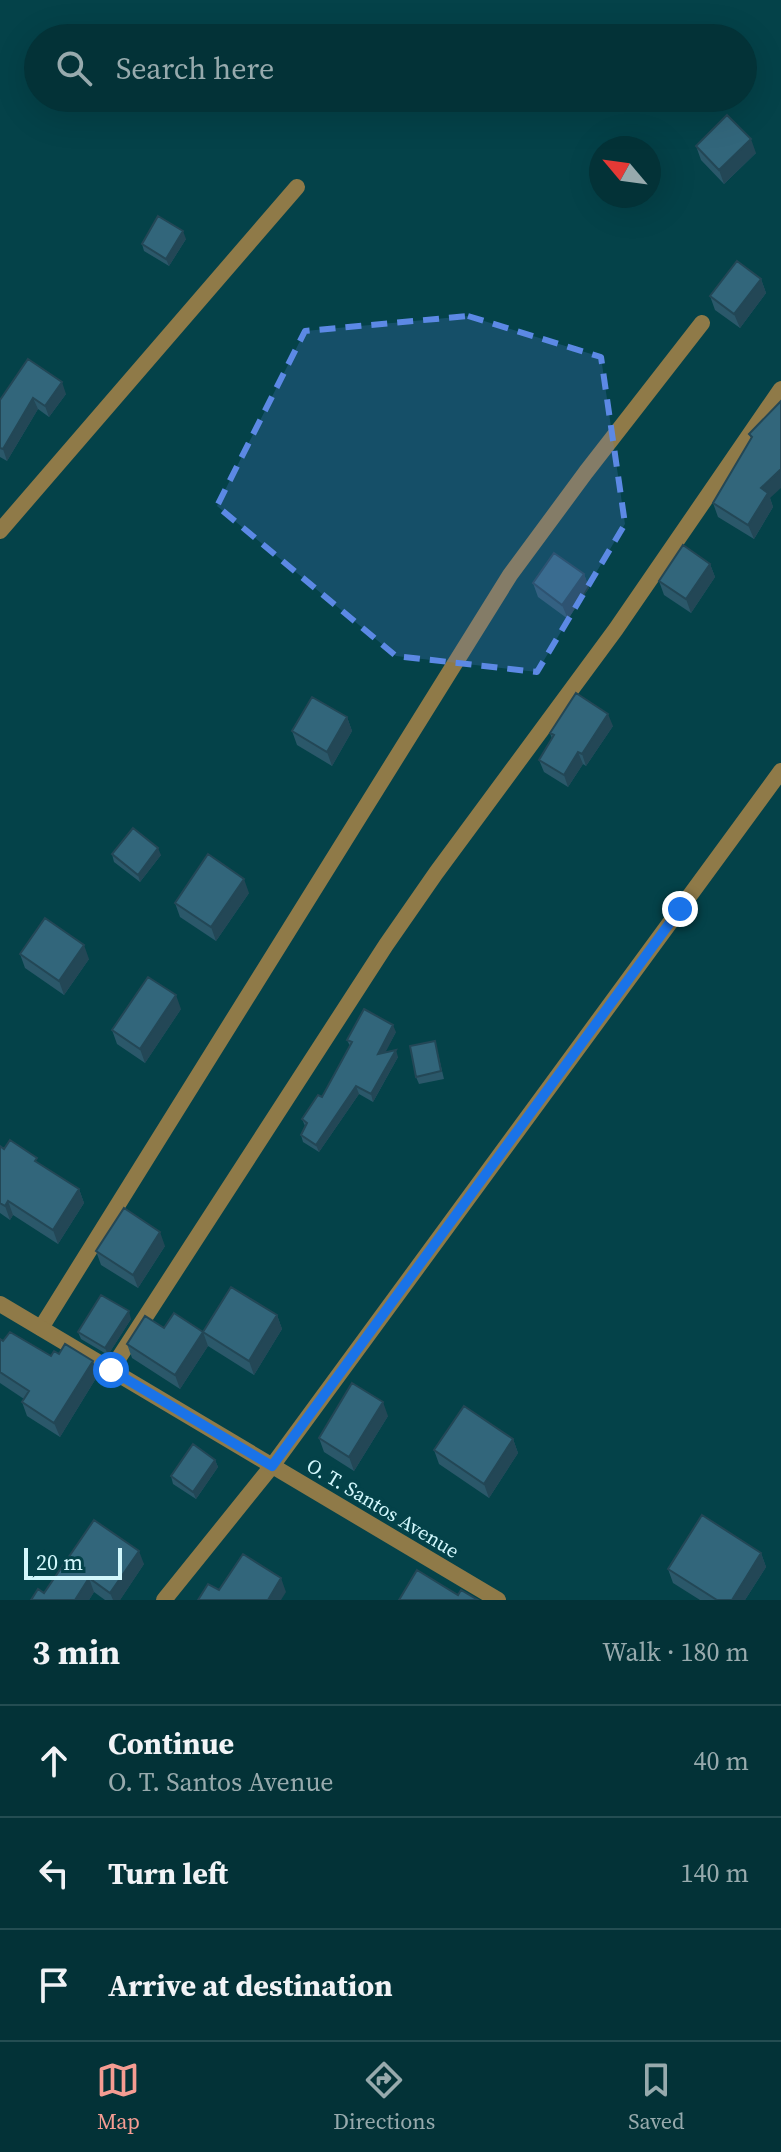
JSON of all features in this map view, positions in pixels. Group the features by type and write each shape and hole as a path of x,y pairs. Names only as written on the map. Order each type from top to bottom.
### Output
{"street":[{"path":"0,531 297,187"},
{"path":"41,1328 510,575 702,323"},
{"path":"111,1370 386,945 616,629 781,389"},
{"path":"164,1600 272,1466 781,771"},
{"name":"O. T. Santos Avenue","path":"0,1304 498,1600"}],"highlighted area":[{"path":"468,316 601,357 625,524 537,672 396,656 217,506 305,331"}],"building":[{"path":"727,115 751,139 719,170 696,146"},
{"path":"158,216 183,231 166,259 142,244"},
{"path":"737,261 761,279 734,314 710,296"},
{"path":"28,359 62,382 45,406 33,398 3,449 0,448 0,400"},
{"path":"781,401 781,469 761,488 768,493 748,525 713,503 752,437 749,434"},
{"path":"683,545 710,564 686,599 659,581"},
{"path":"554,553 584,574 562,605 533,583"},
{"path":"576,693 608,714 564,775 539,760 554,735 550,733"},
{"path":"312,697 347,717 327,752 292,731"},
{"path":"133,828 158,848 138,875 112,854"},
{"path":"208,854 244,879 211,927 175,903"},
{"path":"45,918 84,945 59,981 20,954"},
{"path":"148,977 176,995 140,1049 112,1030"},
{"path":"364,1009 393,1025 378,1054 396,1050 371,1094 356,1086 316,1145 301,1135 307,1123 302,1119 318,1095 322,1097 352,1042 347,1040"},
{"path":"435,1041 441,1071 416,1077 410,1046"},
{"path":"10,1140 37,1158 35,1161 79,1189 53,1230 8,1201 5,1206 0,1203 0,1146 4,1149"},
{"path":"124,1208 160,1232 133,1275 96,1251"},
{"path":"231,1287 277,1315 249,1361 203,1332"},
{"path":"101,1295 129,1311 105,1348 78,1332"},
{"path":"174,1313 203,1332 175,1375 127,1344 145,1316 164,1328"},
{"path":"10,1332 51,1356 54,1351 59,1354 65,1344 93,1361 54,1423 22,1402 29,1391 0,1372 0,1339 3,1341"},
{"path":"352,1383 383,1402 349,1457 319,1438"},
{"path":"464,1406 513,1439 484,1484 434,1450"},
{"path":"193,1444 215,1460 193,1492 171,1476"},
{"path":"702,1515 761,1553 732,1600 717,1600 668,1569"},
{"path":"94,1520 139,1551 110,1593 89,1578 75,1600 31,1600 38,1589 44,1593"},
{"path":"243,1554 281,1578 268,1600 198,1600 208,1584 219,1590"},
{"path":"417,1570 458,1595 461,1590 478,1600 399,1600"}],"route":[{"path":"111,1370 272,1466 680,909"}]}
